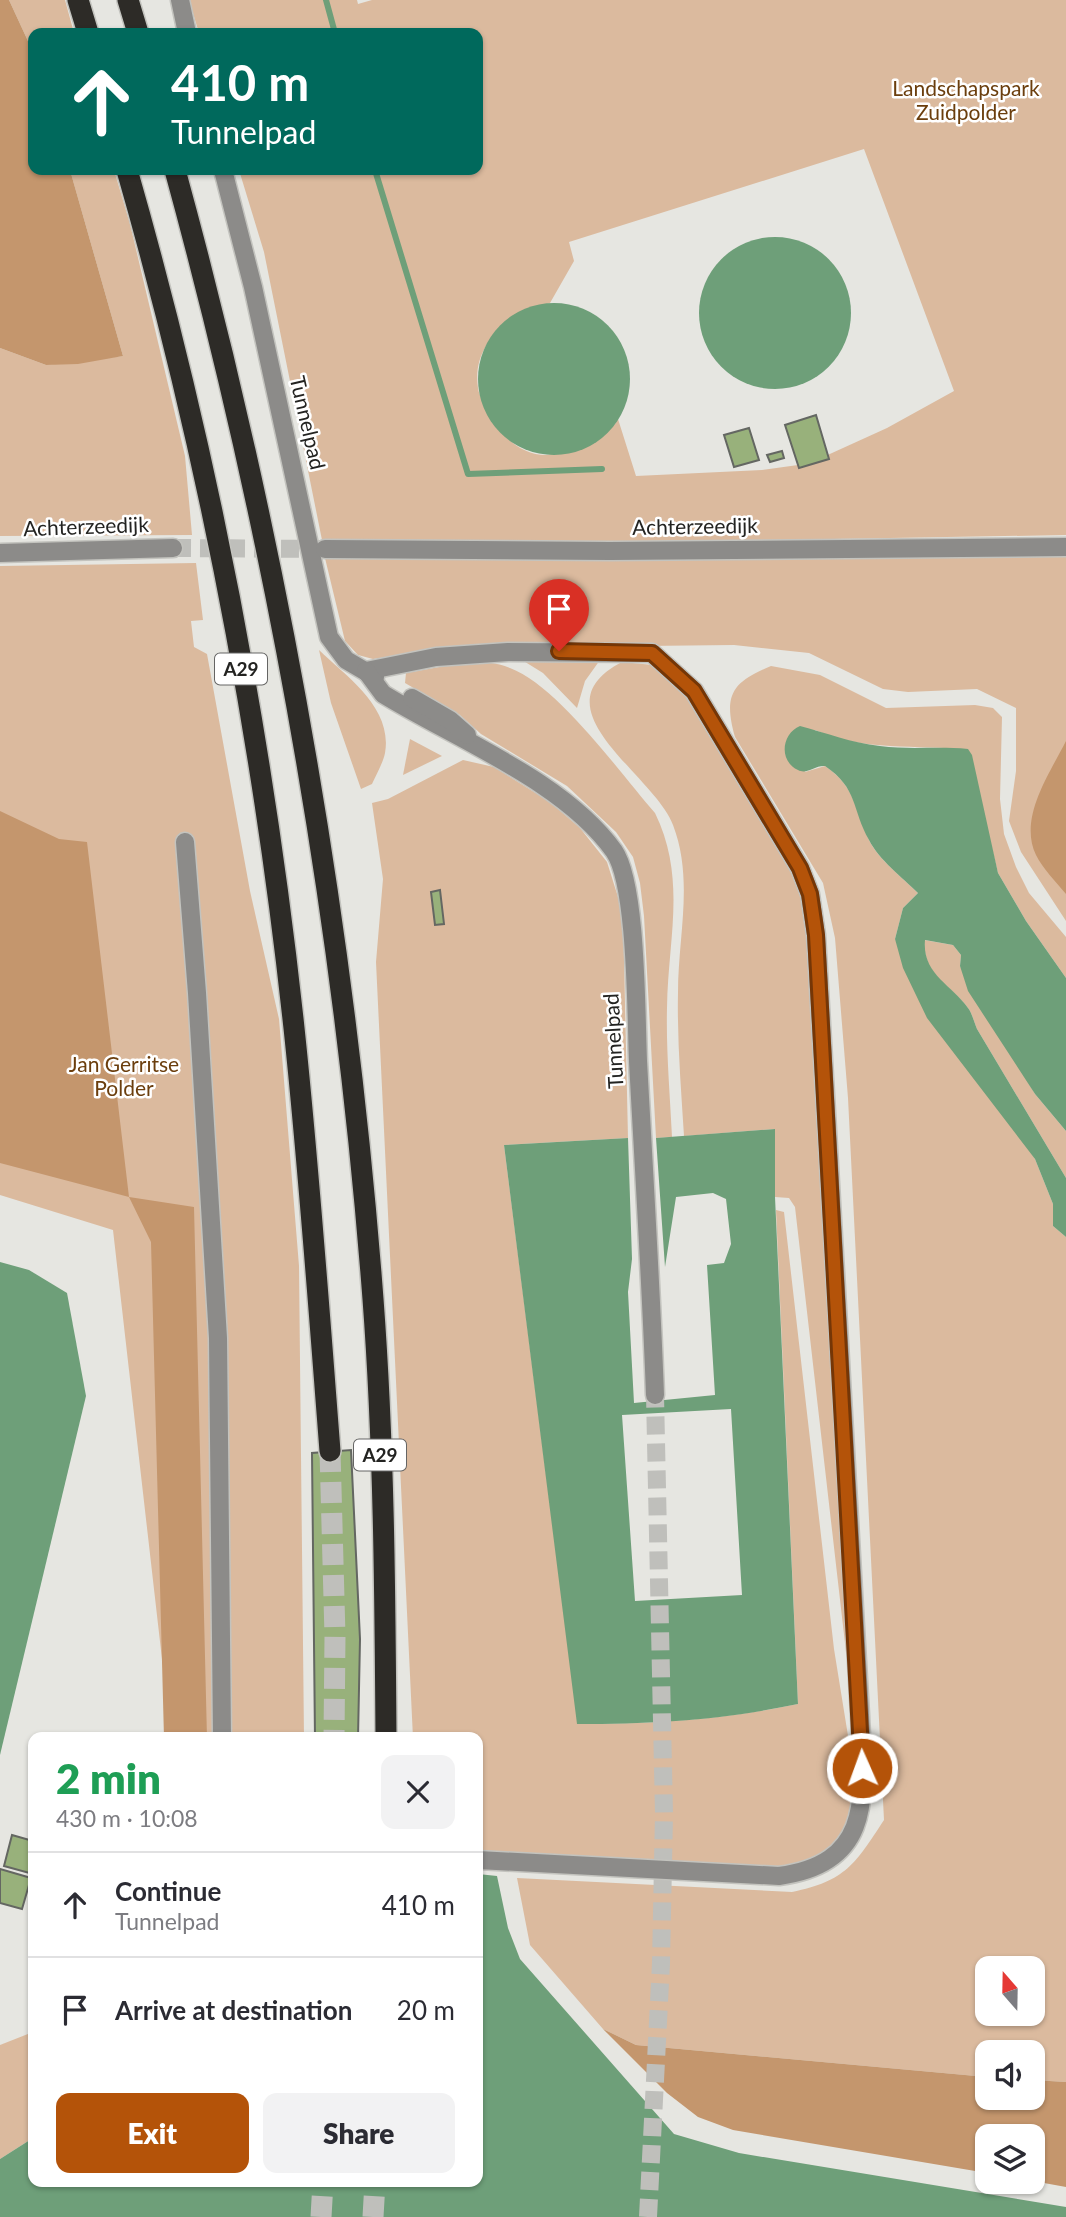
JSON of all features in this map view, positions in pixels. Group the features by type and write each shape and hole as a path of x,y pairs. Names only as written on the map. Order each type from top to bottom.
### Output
{"highway":[{"path":"78,0 86,28"},
{"path":"128,0 136,28"},
{"name":"A29","path":"128,175 215,527 250,724 294,1025 330,1451"},
{"name":"A29","path":"176,175 204,276 274,585 314,803 340,982 373,1301 382,1500 386,1732"}],"street":[{"path":"180,0 186,28"},
{"name":"Tunnelpad","path":"224,175 257,301 330,637 346,660 366,671 383,694 485,751 576,808 613,850 625,875 634,974 655,1395"},
{"name":"Achterzeedijk","path":"325,549 610,551 1066,547"},
{"name":"Achterzeedijk","path":"0,552 173,548"},
{"path":"366,671 436,657 484,654 652,653 694,691 800,868 810,894 816,935 839,1308 863,1794 859,1820 850,1841 830,1859 799,1873 779,1876 483,1860"},
{"path":"185,842 199,1019 218,1338 222,1732"}],"green space":[{"path":"9,0 65,0 73,28 28,28 28,41"},
{"name":"Landschapspark Zuidpolder","path":"189,0 357,0 358,4 372,0 1066,0 1066,535 613,543 322,540 264,252 241,175 483,175 483,28 197,28","holes":["864,149 954,391 887,428 799,468 798,465 762,470 636,476 618,419 615,424 552,454 529,452 514,444 496,424 482,399 478,388 478,372 481,357 497,332 522,313 550,303 574,261 569,242"]},
{"path":"71,175 115,175 130,224 185,456 192,535 0,536 0,348 46,365 123,356"},
{"path":"1066,557 1066,921 1021,852 1009,821 1016,771 1016,708 977,689 908,692 883,689 809,653 734,645 449,648 373,659 358,655 345,641 325,558"},
{"name":"Jan Gerritse Polder","path":"196,563 203,620 191,621 194,647 207,654 250,891 279,1019 299,1266 304,1732 170,1732 113,1230 0,1195 0,566"},
{"path":"319,650 366,695 382,722 386,737 384,757 372,784 361,789 331,703"},
{"path":"522,660 600,660 585,681 577,708 543,673"},
{"path":"467,662 505,666 529,678 548,693 587,732 655,813 671,861 673,885 667,1024 672,1137 656,1138 644,916 640,883 633,857 616,832 567,786 481,734 460,715 405,683 406,673"},
{"path":"622,662 653,665 679,683 795,873 808,916 849,1653 846,1652 795,1207 789,1198 775,1197 774,1129 684,1136 678,1028 684,887 679,846 673,825 662,805 607,742 594,720 590,700 598,680"},
{"path":"771,666 820,675 886,708 975,705 993,708 1002,717 1000,799 1004,834 1029,893 1066,937 1066,978 1026,921 998,873 968,750 852,742 815,730 805,772 825,766 843,782 873,847 918,893 903,908 895,939 1035,1159 1053,1204 1053,1226 1066,1237 1066,2082 1045,2081 1045,2040 975,2040 975,2076 636,2045 603,2029 530,1945 517,1878 792,1892 810,1888 837,1876 856,1859 884,1820 848,1098 835,938 823,883 735,737 731,700 739,684"},
{"path":"410,739 442,756 403,775"},
{"path":"463,760 494,767 550,802 580,828 607,862 623,913 628,1138 504,1145 578,1724 688,1720 798,1704 776,1210 784,1212 834,1649 854,1773 852,1835 802,1871 483,1856 483,1732 413,1732 376,962 383,879 372,803 388,799"},
{"path":"924,940 953,945 961,955 960,966 1035,1094 1066,1131 1066,1178 977,1029 969,1010 933,972 925,953"},
{"path":"28,2034 28,2141 0,2159 0,2045"}],"shaded area":[{"path":"0,0 9,0 28,41 28,175 71,175 123,356 78,364 46,365 0,348"},
{"path":"775,237 804,243 829,259 845,284 851,313 845,342 829,367 804,383 775,389 746,383 721,367 705,342 699,313 705,284 721,259 746,243"},
{"path":"554,303 583,309 608,325 624,350 630,379 624,408 608,433 583,449 554,455 525,449 500,433 484,408 478,379 484,350 500,325 525,309"},
{"path":"800,726 869,745 968,749 972,755 998,873 1026,921 1066,978 1066,1131 1035,1094 968,991 960,966 961,955 953,945 925,940 925,952 939,978 969,1010 977,1029 1066,1178 1066,1237 1053,1226 1053,1204 1035,1159 927,1018 903,968 895,939 903,908 918,893 873,847 849,791 836,774 825,766 801,771 787,760 786,741"},
{"path":"1066,741 1066,894 1036,855 1031,841 1031,826 1038,796"},
{"path":"0,811 59,839 87,842 129,1197 0,1163"},
{"path":"775,1129 775,1197 798,1704 688,1720 577,1724 504,1145 628,1138 632,1259 628,1292 634,1403 715,1395 707,1265 724,1263 731,1244 726,1199 713,1193 676,1197 665,1267 656,1138","holes":["731,1409 742,1595 635,1601 622,1415"]},
{"path":"129,1197 194,1207 207,1732 164,1732 151,1242"},
{"path":"0,1262 29,1270 67,1293 86,1396 0,1755"},
{"path":"483,1875 497,1876 508,1928 520,1959 674,2134 739,2153 1066,2207 1066,2217 0,2217 0,2159 28,2141 28,2187 483,2187"},
{"path":"603,2029 636,2045 975,2076 975,2110 1045,2110 1045,2081 1066,2082 1066,2187 1045,2183 1045,2124 975,2124 975,2171 733,2130 698,2117 667,2093"}],"building":[{"path":"816,415 829,459 799,468 785,425"},
{"path":"749,428 759,460 734,467 724,435"},
{"path":"782,451 784,458 770,462 767,455"},
{"path":"440,890 444,924 435,925 431,892"},
{"path":"351,1450 360,1639 358,1732 315,1732 312,1453"},
{"path":"12,1835 28,1840 28,1873 4,1866"},
{"path":"0,1869 28,1877 22,1909 0,1903"}],"waterway":[{"path":"326,0 334,28"},
{"path":"377,175 468,474 602,469"}],"tunnel":[{"path":"173,548 325,549"},
{"path":"648,2217 661,1963 664,1814 655,1395"},
{"path":"330,1451 335,1636 334,1732"},
{"path":"321,2217 323,2187"},
{"path":"373,2217 375,2187"}],"route":[{"path":"559,651 652,653 683,677 800,868 810,894 816,935 839,1308 862,1768"}]}
